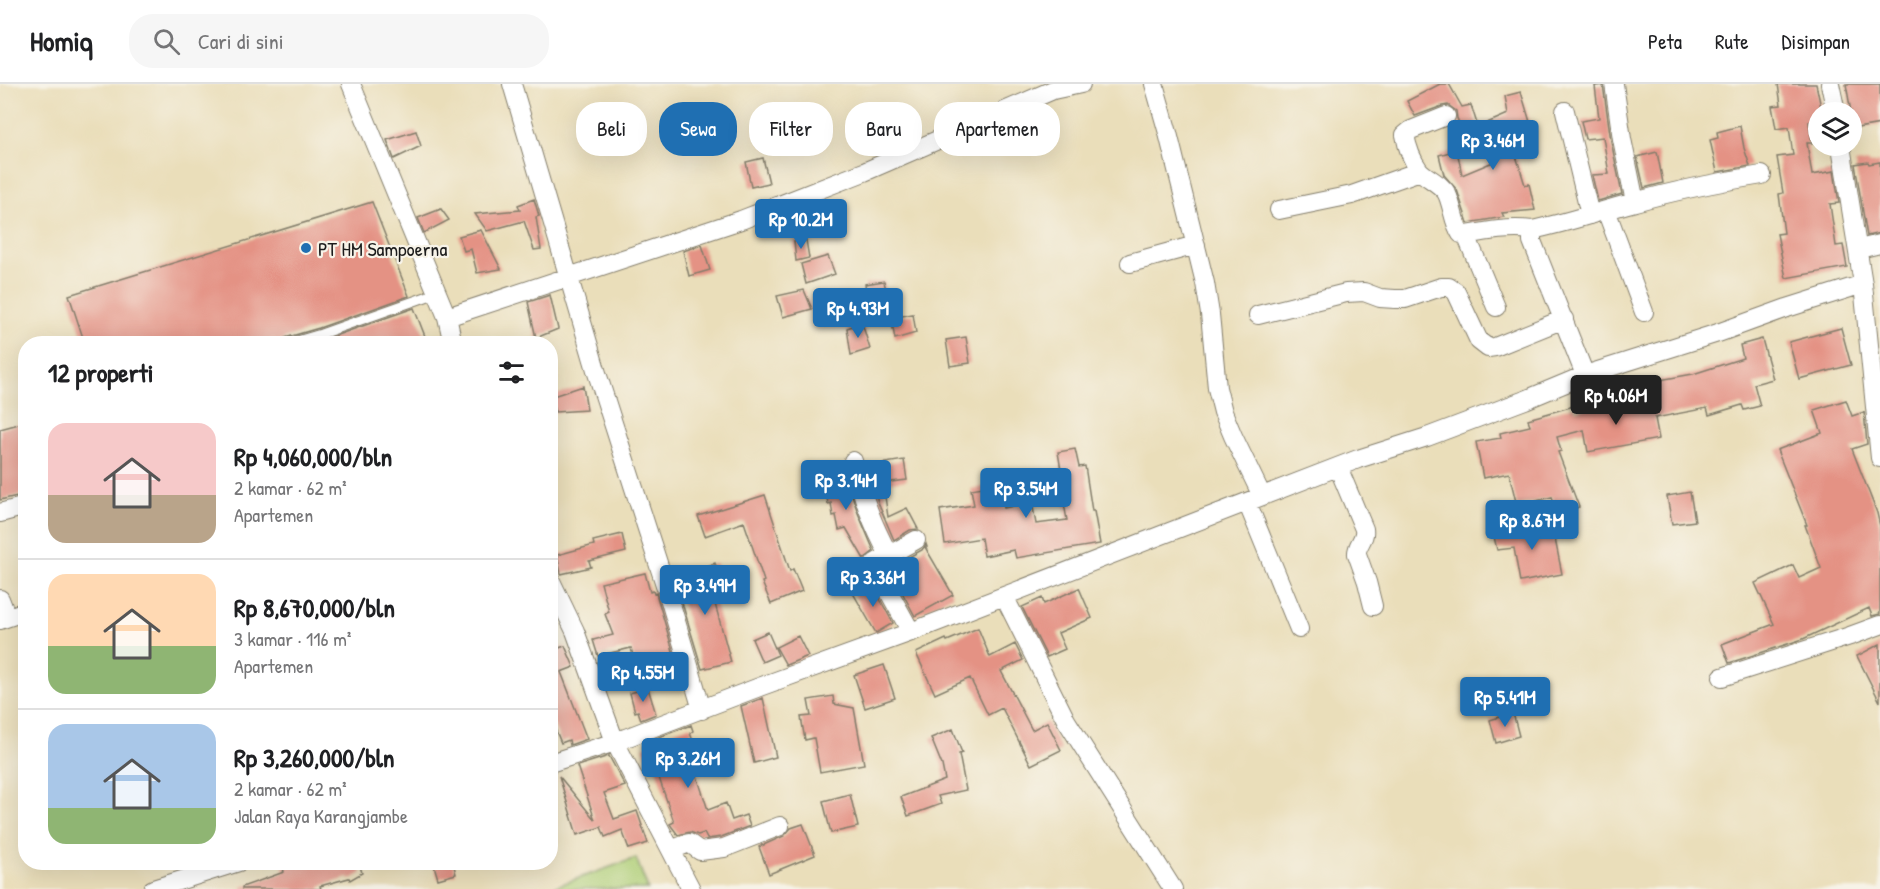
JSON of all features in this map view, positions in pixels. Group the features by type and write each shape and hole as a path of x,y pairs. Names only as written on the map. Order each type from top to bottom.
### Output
{"street":[{"path":"351,84 447,317 451,336"},
{"path":"512,84 596,370 668,594 702,710"},
{"path":"447,317 741,220 864,172 1053,90 1081,84"},
{"path":"1154,84 1196,245 1210,314 1217,388 1223,412 1299,629"},
{"path":"1614,84 1635,202"},
{"path":"1830,84 1834,102"},
{"path":"1565,111 1598,213 1644,312"},
{"path":"1446,116 1411,130 1405,135 1406,144 1420,171 1446,192 1456,227 1461,234 1466,235 1499,230 1532,230 1706,184 1762,175"},
{"path":"1844,156 1859,249 1877,402 1880,458"},
{"path":"1279,210 1352,195 1420,171"},
{"path":"1532,230 1532,241 1585,375"},
{"path":"1466,235 1496,307"},
{"path":"1859,249 1880,244"},
{"path":"1130,263 1196,245"},
{"path":"558,760 615,742 911,632 1254,499 1525,400 1585,375 1863,284"},
{"path":"1258,315 1346,292 1364,292 1380,298 1406,299 1441,287 1449,287 1456,292 1479,341 1488,348 1563,319"},
{"path":"853,462 873,526 889,555"},
{"path":"1338,467 1364,529 1364,537 1356,550 1373,606"},
{"path":"0,513 18,508"},
{"path":"911,632 874,565 916,540"},
{"path":"558,596 575,631 615,742 691,889"},
{"path":"1004,596 1066,720 1173,889"},
{"path":"0,599 4,619"},
{"path":"1722,676 1880,625"},
{"path":"671,850 689,843 700,851 724,848 780,826"},
{"path":"153,889 214,870"}],"lane":[{"path":"314,336 437,293"}],"green space":[{"path":"636,858 648,889 548,889"}],"building":[{"path":"1440,84 1449,84 1462,107 1471,105 1478,127 1463,133 1456,111 1448,105 1415,116 1407,101"},
{"path":"1778,84 1816,84 1820,102 1808,102 1808,156 1812,175 1834,171 1839,203 1830,204 1836,246 1843,245 1847,267 1786,278 1777,234 1784,233 1779,194 1783,193 1777,157 1793,155 1789,127 1776,129 1772,106 1781,105"},
{"path":"1846,84 1880,84 1880,124 1862,127 1862,102 1849,102"},
{"path":"1603,85 1622,194 1598,201 1592,175 1609,174 1603,137 1585,139 1581,121 1599,118 1595,86"},
{"path":"1521,92 1530,122 1510,125 1514,135 1510,136 1525,185 1529,184 1535,210 1502,213 1504,217 1468,223 1457,190 1444,175 1439,155 1457,150 1462,175 1493,162 1478,127 1508,114 1505,96"},
{"path":"1740,126 1750,166 1717,172 1710,140 1718,138 1717,132"},
{"path":"416,131 421,146 394,159 387,140"},
{"path":"1657,152 1663,183 1644,188 1637,157"},
{"path":"763,158 769,183 751,187 746,162"},
{"path":"1868,162 1869,164 1880,162 1880,233 1867,236 1855,164"},
{"path":"534,199 539,216 536,217 541,249 534,250 524,221 487,231 475,214 520,210 518,205"},
{"name":"PT HM Sampoerna","path":"372,202 409,296 292,336 82,336 69,295"},
{"path":"441,209 449,220 424,233 418,218"},
{"path":"481,230 501,269 477,273 471,249 464,251 459,236"},
{"path":"806,240 809,258 796,261 794,241"},
{"path":"702,245 710,270 689,276 683,251"},
{"path":"828,256 835,274 806,284 801,264"},
{"path":"884,281 888,300 867,303 865,284"},
{"path":"804,290 812,309 783,317 777,296"},
{"path":"550,295 558,329 536,336 528,302"},
{"path":"414,308 425,336 334,336"},
{"path":"913,314 916,333 895,339 891,318"},
{"path":"862,323 870,349 851,355 847,328"},
{"path":"1841,328 1851,365 1799,379 1789,342"},
{"path":"966,337 970,363 950,366 946,340"},
{"path":"1762,339 1773,379 1754,384 1760,406 1744,410 1742,405 1709,415 1707,408 1655,418 1659,439 1588,452 1584,430 1557,437 1561,451 1558,452 1579,507 1558,514 1552,497 1517,506 1509,473 1483,478 1476,442 1501,438 1500,433 1530,426 1528,419 1574,406 1575,410 1650,395 1648,382 1693,374 1743,358 1740,345"},
{"path":"583,386 587,410 558,412 558,394"},
{"path":"1846,400 1852,416 1864,412 1867,444 1852,449 1880,526 1880,614 1872,616 1869,608 1803,639 1729,663 1722,644 1774,624 1755,583 1793,565 1799,578 1821,568 1805,525 1807,525 1777,450 1822,433 1814,410"},
{"path":"18,424 18,496 0,500 0,429"},
{"path":"1075,449 1079,467 1085,466 1100,544 1016,558 1014,550 984,556 981,538 945,544 940,510 974,505 971,489 1000,484 1004,508 1032,502 1036,524 1067,520 1058,470 1061,470 1058,452"},
{"path":"904,460 907,480 883,483 888,517 907,508 918,529 910,530 894,540 866,466"},
{"path":"845,474 874,551 864,559 846,528 839,530 831,503 828,504 826,491 820,492 818,478"},
{"path":"1690,492 1695,521 1672,524 1667,496"},
{"path":"765,495 790,571 793,569 802,591 771,604 744,522 705,536 698,516"},
{"path":"1552,524 1562,574 1520,582 1514,548 1497,550 1493,532 1512,529 1513,532"},
{"path":"622,534 626,552 589,561 591,567 561,574 558,555 594,545 593,541"},
{"path":"926,544 927,547 925,547 953,595 915,616 889,568 922,550"},
{"path":"715,563 725,587 712,593 731,662 702,669 677,586 691,581 688,574"},
{"path":"645,573 650,592 656,593 678,668 639,678 631,648 598,656 593,640 613,635 605,614 609,612 601,583"},
{"path":"871,583 893,623 876,633 853,593"},
{"path":"1079,588 1092,618 1058,633 1065,649 1047,657 1022,607 1042,598 1044,604"},
{"path":"978,628 990,657 1015,644 1023,660 1001,671 1032,730 1047,722 1061,750 1031,765 1002,708 988,715 970,678 935,694 916,653"},
{"path":"768,632 778,655 762,662 752,639"},
{"path":"798,636 808,656 786,665 776,647"},
{"path":"1880,644 1880,702 1857,656"},
{"path":"565,646 574,667 561,672 587,739 570,745 569,740 561,743 558,736 558,648"},
{"path":"884,665 895,698 865,708 854,675"},
{"path":"648,688 656,714 641,720 638,711 635,712 630,693"},
{"path":"833,696 834,704 854,708 864,764 820,772 814,738 805,740 801,717 811,716 808,700"},
{"path":"763,698 776,757 754,763 741,706"},
{"path":"1513,713 1519,736 1496,743 1490,720"},
{"path":"691,725 693,731 690,733 698,754 685,758 696,773 708,810 726,803 732,820 746,815 750,826 721,837 707,839 704,833 698,835 690,832 678,835 670,824 674,822 653,760 649,760 643,747 650,745 649,741"},
{"path":"953,729 962,753 959,754 966,790 938,796 941,804 908,816 901,797 945,780 942,765 931,738"},
{"path":"609,756 625,786 604,793 614,819 637,811 648,843 629,849 622,830 605,837 601,827 577,835 559,776 595,820 577,766"},
{"path":"850,794 858,827 831,833 823,801"},
{"path":"803,824 815,855 769,874 759,847 784,836 791,828"},
{"path":"284,870 361,870 362,873 350,880 349,878 320,886 321,889 242,889 242,887 284,872"},
{"path":"435,870 455,870 456,874 438,879"}],"place":[{"name":"PT HM Sampoerna","path":"306,248"}]}
